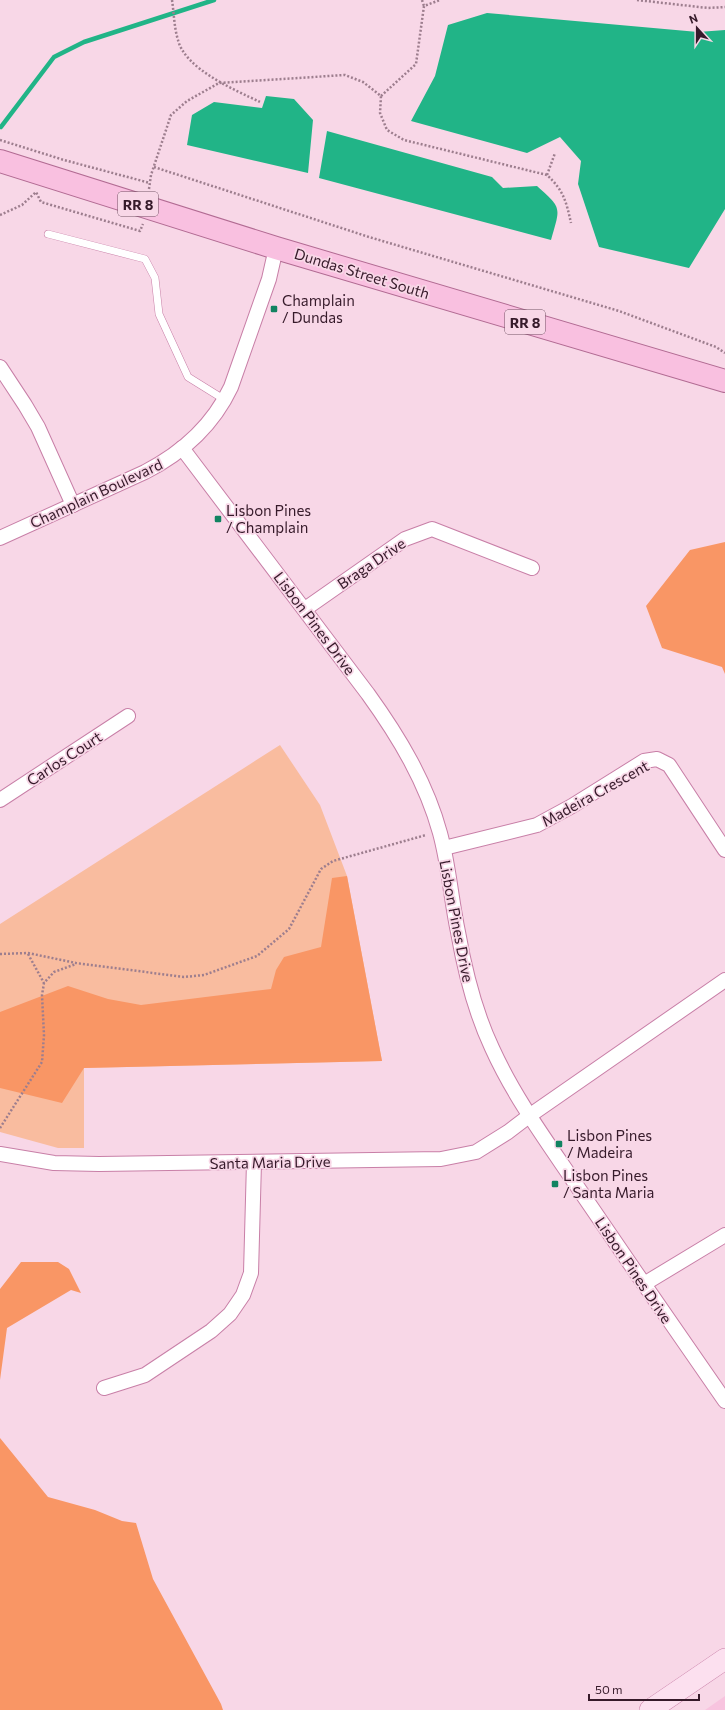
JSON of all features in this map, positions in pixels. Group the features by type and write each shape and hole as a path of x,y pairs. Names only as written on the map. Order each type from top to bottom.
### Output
{"main road":[{"name":"Dundas Street South","path":"0,160 276,248 725,381"},
{"path":"650,1710 725,1659"}],"street":[{"name":"Champlain Boulevard","path":"0,538 165,462 207,424 224,400 231,387 269,279 276,248"},
{"path":"0,367 38,427 73,505"},
{"name":"Lisbon Pines Drive","path":"182,448 368,694 402,745 418,774 429,801 444,848 458,933 470,990 492,1047 529,1116 725,1401"},
{"name":"Braga Drive","path":"305,609 405,539 432,529 532,568"},
{"name":"Carlos Court","path":"0,800 128,716"},
{"name":"Madeira Crescent","path":"444,848 538,825 572,806 644,761 657,759 669,765 725,850"},
{"path":"529,1116 725,980"},
{"name":"Santa Maria Drive","path":"0,1154 54,1162 99,1164 441,1159 476,1152 508,1132 529,1116"},
{"path":"104,1388 145,1376 211,1331 230,1314 243,1295 251,1274 254,1162"},
{"path":"644,1284 725,1235"}],"lane":[{"path":"48,234 145,259 155,278 159,314 188,377 224,400"}],"path":[{"path":"172,0 178,41 190,60 220,83 260,102"},
{"path":"422,0 424,6 416,64 381,96 380,113 387,130 404,140 547,175 560,188 568,208 571,223"},
{"path":"424,6 440,0"},
{"path":"637,0 701,7 725,7"},
{"path":"150,189 154,167 171,115 187,101 220,83 345,75 363,82 381,96"},
{"path":"0,140 64,160 150,183"},
{"path":"547,175 555,153"},
{"path":"154,167 369,237 619,311 716,347 725,353"},
{"path":"0,215 22,205 36,192 41,202 140,231 143,224"},
{"path":"0,954 28,953 76,964 184,977 204,975 219,971 257,956 289,929 321,869 333,861 429,834"},
{"path":"28,953 44,983"},
{"path":"0,1128 42,1062 44,1035 42,994 44,983 54,972 76,964"}],"shaded area":[{"path":"487,13 698,32 725,30 725,209 689,268 599,247 578,184 581,161 560,137 527,153 411,121 435,76 448,25"},
{"path":"266,96 294,99 313,120 308,173 187,145 192,115 214,102 262,108"},
{"path":"327,131 492,177 503,188 537,186 555,204 557,209 556,221 551,240 319,178"},
{"path":"725,542 725,674 722,667 662,648 646,606 690,550"},
{"path":"280,745 320,805 347,876 382,1061 84,1068 84,1148 58,1148 0,1132 0,924"},
{"path":"347,876 382,1061 84,1068 62,1103 0,1088 0,1012 68,986 108,999 141,1005 271,989 276,970 284,957 321,947 332,878"},
{"path":"21,1262 58,1262 69,1269 81,1293 71,1290 7,1328 0,1380 0,1289"},
{"path":"0,1438 48,1497 95,1510 122,1521 136,1523 153,1579 223,1710 0,1710"},
{"path":"725,1696 725,1710 705,1710"}],"waterway":[{"path":"1,127 54,57 84,42 214,0"}],"place":[{"name":"Champlain / Dundas","path":"274,309"},
{"name":"Lisbon Pines / Champlain","path":"218,519"},
{"name":"Lisbon Pines / Madeira","path":"559,1144"},
{"name":"Lisbon Pines / Santa Maria","path":"555,1184"}]}
